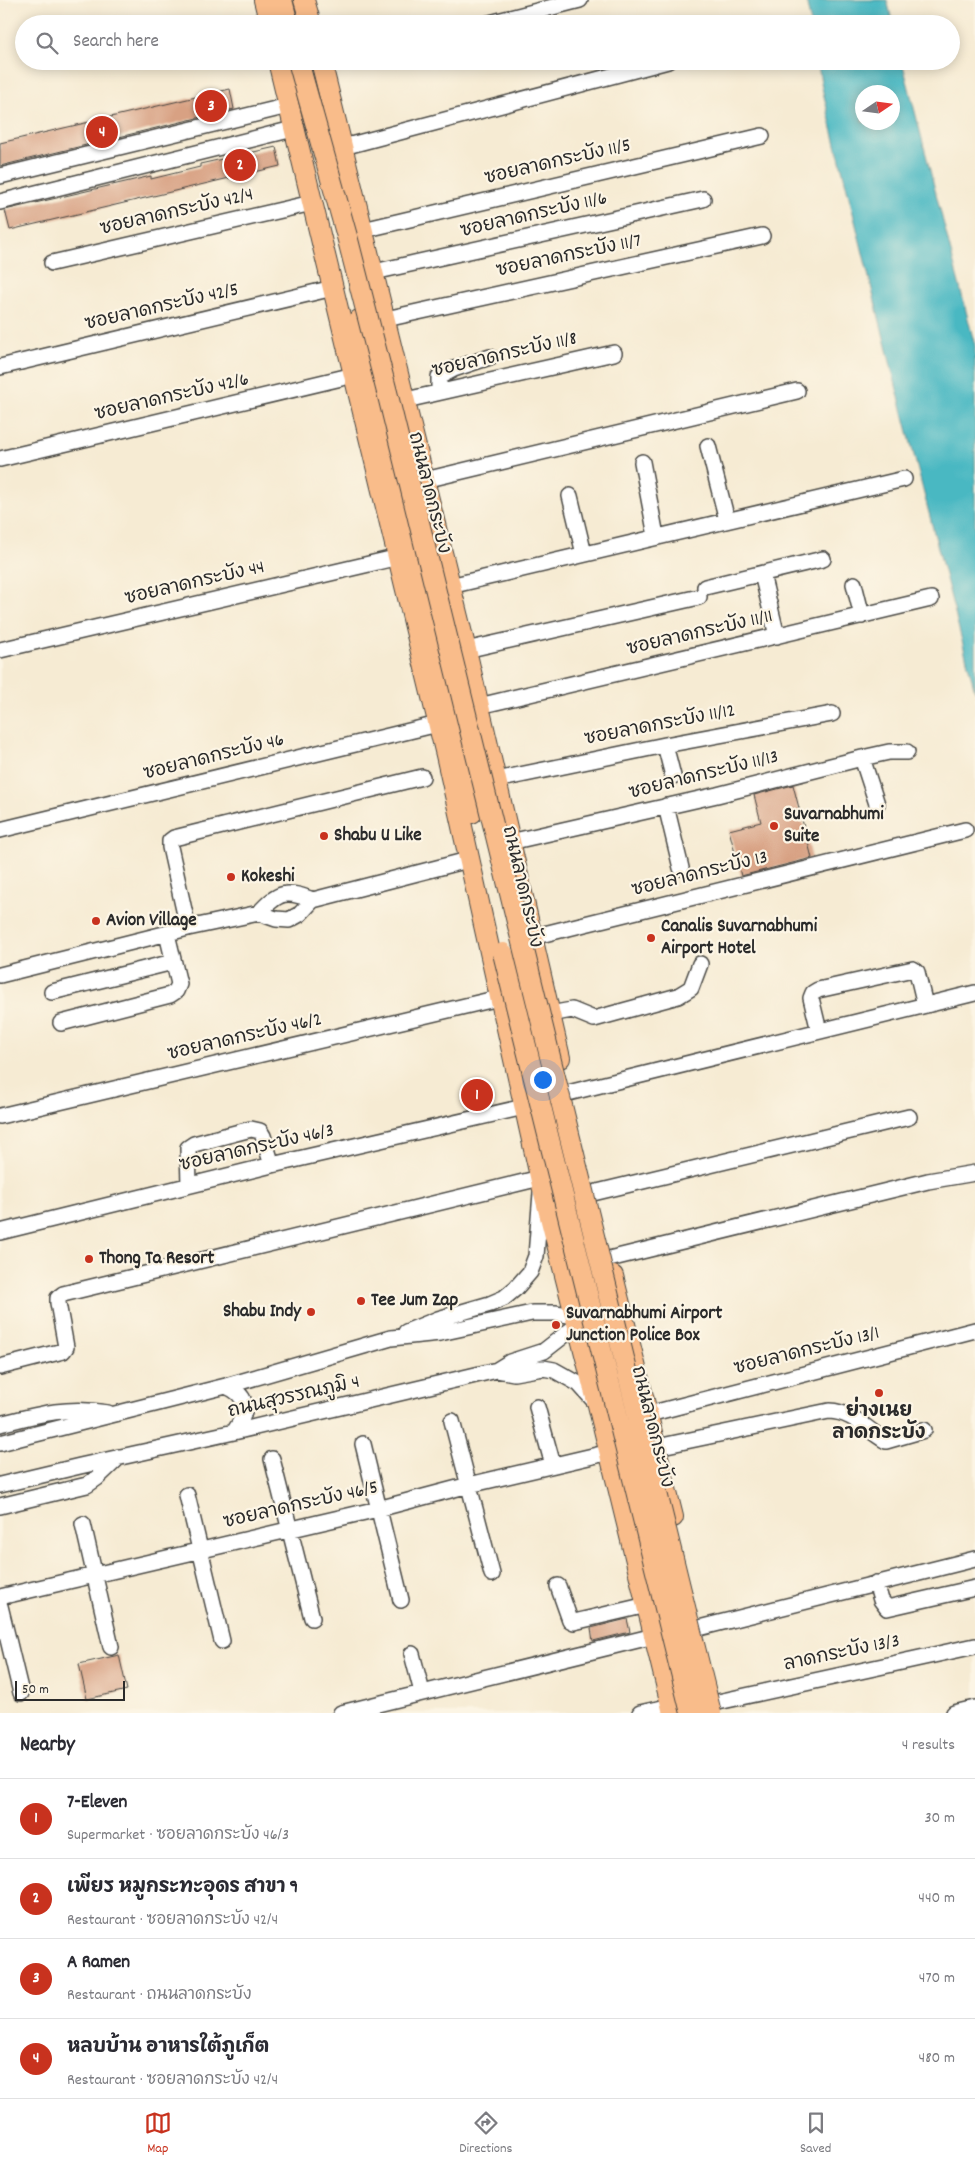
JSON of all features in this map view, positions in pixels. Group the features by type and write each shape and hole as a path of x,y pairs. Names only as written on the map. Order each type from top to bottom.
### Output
{"main road":[{"path":"264,0 268,15"},
{"path":"282,0 286,15"},
{"path":"304,0 308,15"},
{"path":"285,70 288,106 293,129 399,557 541,1181 579,1320 672,1710"},
{"path":"287,70 348,240 717,1709"},
{"path":"288,70 304,116 349,277 450,706 501,944 691,1713"},
{"name":"ถนนลาดกระบัง","path":"328,70 343,147 466,650 568,1093 657,1447 717,1709"}],"street":[{"path":"521,15 580,0"},
{"path":"343,147 634,70"},
{"path":"0,176 288,106"},
{"path":"0,202 293,129"},
{"name":"ซอยลาดกระบัง 11/5","path":"363,230 762,136"},
{"name":"ซอยลาดกระบัง 11/6","path":"374,272 703,199"},
{"name":"ซอยลาดกระบัง 42/4","path":"52,263 312,203"},
{"name":"ซอยลาดกระบัง 11/7","path":"386,319 762,236"},
{"name":"ซอยลาดกระบัง 42/5","path":"0,367 333,288"},
{"name":"ซอยลาดกระบัง 11/8","path":"406,400 614,353"},
{"path":"439,392 439,377 490,357"},
{"name":"ซอยลาดกระบัง 42/6","path":"0,459 354,375"},
{"path":"425,480 797,391"},
{"path":"708,446 727,520"},
{"path":"642,462 656,536"},
{"path":"450,586 904,479"},
{"path":"570,496 584,554"},
{"name":"ซอยลาดกระบัง 44","path":"0,650 399,557"},
{"path":"466,650 702,592 762,574 823,559"},
{"path":"762,574 777,636"},
{"path":"854,584 862,616"},
{"name":"ซอยลาดกระบัง 11/11","path":"479,706 931,599"},
{"name":"ซอยลาดกระบัง 11/12","path":"496,780 665,745 832,714"},
{"name":"ซอยลาดกระบัง 46","path":"0,830 438,724"},
{"path":"665,745 672,776"},
{"name":"ซอยลาดกระบัง 11/13","path":"510,842 717,796 862,758 889,752 907,752"},
{"path":"862,758 877,804"},
{"path":"188,928 170,847 170,841 174,838 422,777"},
{"path":"666,806 681,868"},
{"name":"ซอยลาดกระบัง 13","path":"532,937 965,830"},
{"path":"0,975 188,928 259,913 276,919 289,920 300,914 314,900 468,860"},
{"path":"259,913 271,899 283,893 296,894 314,900"},
{"path":"61,1023 176,992 179,984 167,934"},
{"path":"52,992 173,962"},
{"path":"550,1014 572,1010 594,1019 678,996 691,988 700,964"},
{"path":"819,1031 811,998 813,993 818,990 913,969 917,972 925,1005"},
{"path":"568,1093 975,993"},
{"name":"ซอยลาดกระบัง 46/2","path":"0,1116 500,998"},
{"name":"ซอยลาดกระบัง 46/3","path":"0,1232 272,1165 524,1107"},
{"path":"593,1193 909,1117"},
{"path":"189,1185 188,1148 194,1144 251,1129 260,1131 263,1136 272,1165"},
{"path":"611,1268 928,1181 975,1173"},
{"path":"0,1367 63,1351 66,1347 58,1298 63,1294 541,1181 536,1256 530,1272 516,1288 504,1298 490,1304 438,1319 390,1338"},
{"name":"ถนนสุวรรณภูมิ 4","path":"0,1485 497,1370 510,1362 544,1351 600,1304 611,1268"},
{"name":"ถนนสุวรรณภูมิ 4","path":"0,1443 226,1386 390,1338 440,1333 532,1313 579,1320 601,1328 616,1342 643,1392"},
{"name":"ซอยลาดกระบัง 13/1","path":"649,1414 975,1330"},
{"path":"497,1370 514,1373 543,1368 554,1370 576,1381 598,1405"},
{"path":"226,1386 242,1396 245,1407 245,1416 234,1432"},
{"path":"537,1407 553,1465"},
{"path":"0,1424 40,1414 84,1409 115,1414"},
{"path":"657,1447 829,1411 848,1414 886,1441 924,1430"},
{"path":"452,1421 492,1574"},
{"path":"363,1444 401,1600"},
{"name":"ซอยลาดกระบัง 46/5","path":"0,1597 378,1509 469,1485 610,1452"},
{"path":"0,1506 87,1485 119,1457"},
{"path":"272,1459 312,1618"},
{"path":"187,1496 222,1641"},
{"path":"83,1524 111,1647"},
{"path":"699,1628 975,1559"},
{"path":"876,1583 881,1600 887,1608 975,1588"},
{"path":"558,1586 570,1620 574,1622 647,1605"},
{"path":"0,1606 21,1694"},
{"path":"341,1713 654,1636"},
{"name":"ลาดกระบัง 13/3","path":"717,1709 975,1646"},
{"path":"412,1654 422,1692"},
{"path":"954,1713 975,1708"},
{"path":"640,1713 672,1710"}],"water":[{"path":"806,0 887,0 891,15 809,15"},
{"path":"819,70 904,70 975,346 975,691 892,370"}],"building":[{"path":"230,89 234,109 0,166 0,143"},
{"path":"276,147 280,166 10,230 5,210 151,176 151,179 200,167 200,164"},
{"name":"Suvarnabhumi Suite","path":"793,785 812,858 741,876 729,830 761,822 754,795"},
{"path":"627,1619 630,1632 593,1641 591,1628"},
{"path":"119,1655 127,1690 87,1699 79,1664"}],"place":[{"name":"A Ramen","path":"211,106"},
{"name":"หลบบ้าน อาหารใต้ภูเก็ต","path":"102,132"},
{"name":"เพียร หมูกระทะอุดร สาขา 9","path":"240,165"},
{"name":"Suvarnabhumi Suite","path":"774,826"},
{"name":"Shabu U Like","path":"324,836"},
{"name":"Kokeshi","path":"231,877"},
{"name":"Avion Village","path":"96,921"},
{"name":"Canalis Suvarnabhumi Airport Hotel","path":"651,938"},
{"name":"7-Eleven","path":"477,1095"},
{"name":"Thong Ta Resort","path":"89,1259"},
{"name":"Tee Jum Zap","path":"361,1301"},
{"name":"Shabu Indy","path":"311,1312"},
{"name":"Suvarnabhumi Airport Junction Police Box","path":"556,1325"},
{"name":"ย่างเนย ลาดกระบัง","path":"879,1393"}]}
